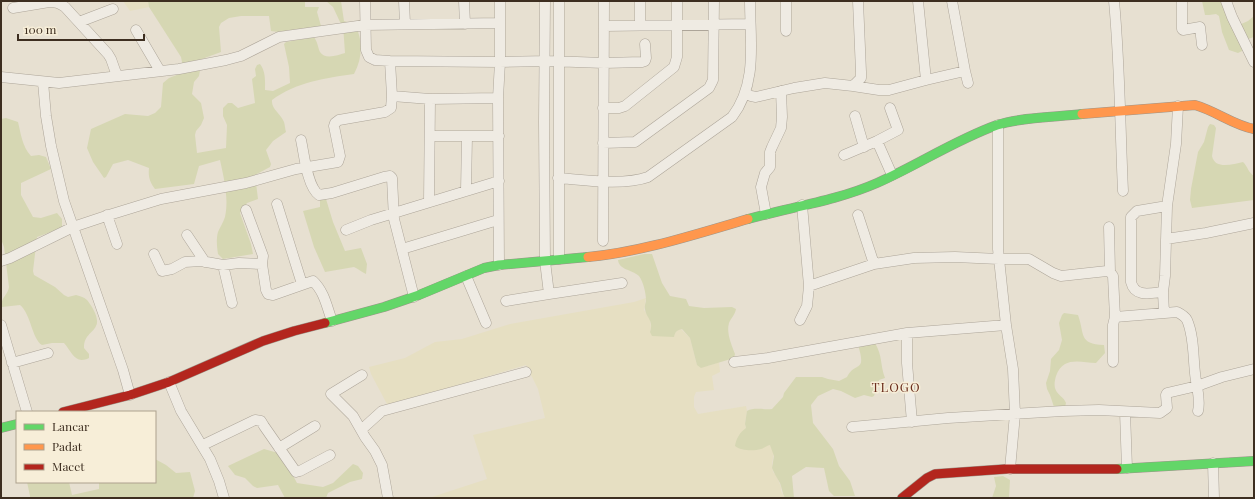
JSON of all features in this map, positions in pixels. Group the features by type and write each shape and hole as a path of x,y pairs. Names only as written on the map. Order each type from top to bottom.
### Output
{"street":[{"path":"365,1 366,50 372,59 390,61 642,62 645,61 646,58 645,44"},
{"path":"404,1 405,24"},
{"path":"464,1 465,24"},
{"path":"499,265 498,98 500,62 500,1"},
{"path":"545,1 545,261 549,294"},
{"path":"558,259 559,1"},
{"path":"602,241 604,1"},
{"path":"640,1 640,24"},
{"path":"603,108 619,108 625,106 674,67 677,61 677,1"},
{"path":"603,143 635,142 709,88 712,80 714,1"},
{"path":"558,178 602,181 637,180 648,178 732,116 738,108 750,78 750,1"},
{"path":"786,1 786,31"},
{"path":"853,86 861,78 858,1"},
{"path":"918,1 926,80"},
{"path":"952,1 968,83"},
{"path":"1114,1 1119,65 1119,110 1123,191"},
{"path":"1182,1 1182,30 1200,27 1202,45"},
{"path":"1226,1 1232,17 1254,62"},
{"path":"13,8 49,2 59,2 108,54 117,76"},
{"path":"79,22 113,9"},
{"path":"1,78 58,83 160,72 242,56 279,37 365,25 500,23"},
{"path":"604,26 640,24 750,24"},
{"path":"136,30 160,72"},
{"path":"1,262 72,227 107,215 168,197 246,182 296,169 339,161 340,156 334,126 337,121 385,112 392,106 390,61"},
{"path":"745,93 756,97 825,83 889,90 965,71"},
{"path":"43,82 46,116 51,146 64,201 123,370 130,395"},
{"path":"766,214 761,187 765,173 770,167 772,147 781,128 781,91"},
{"path":"392,96 430,99 498,98"},
{"path":"429,202 430,99"},
{"path":"67,411 130,395 169,382 263,341 294,331 343,319 414,297 484,268 499,265 609,254 660,244 766,214 848,194 892,175 959,141 998,125 1026,120 1119,110 1195,105 1204,107 1236,125 1254,129"},
{"path":"1164,313 1163,292 1166,276 1167,206 1176,144 1178,106"},
{"path":"844,155 898,130 890,108"},
{"path":"854,116 864,147"},
{"path":"998,125 999,259 1006,325 1013,369 1015,414 1010,469"},
{"path":"430,136 498,136"},
{"path":"466,191 467,136"},
{"path":"301,140 306,168 317,194 322,195 384,177 391,177 393,179 394,213 414,297"},
{"path":"877,141 892,175"},
{"path":"346,230 371,220 499,181"},
{"path":"277,204 302,284"},
{"path":"800,320 807,306 809,286 802,205"},
{"path":"1163,292 1140,294 1132,287 1131,220 1137,211 1167,206"},
{"path":"246,210 263,256 262,264 268,294 273,295 313,281 323,295 332,321"},
{"path":"858,214 874,264"},
{"path":"107,215 117,244"},
{"path":"402,249 498,220"},
{"path":"1166,239 1206,233 1254,223"},
{"path":"1109,227 1110,272 1113,276 1115,317 1113,325 1113,362"},
{"path":"187,235 205,262"},
{"path":"154,254 162,271 172,269 185,262 205,262 222,265 239,263 262,264"},
{"path":"809,286 874,264 898,259 932,257 1030,259 1053,273 1061,276 1107,271 1110,272"},
{"path":"222,265 232,303"},
{"path":"466,276 486,323"},
{"path":"506,301 622,283"},
{"path":"1115,317 1177,312 1182,314 1186,319 1191,336 1200,400 1198,411"},
{"path":"1,324 27,411"},
{"path":"734,362 768,358 907,333 1006,325"},
{"path":"907,333 907,363 912,422"},
{"path":"12,363 48,353"},
{"path":"852,427 948,418 1099,410 1160,413 1167,408 1166,395 1168,393 1254,370"},
{"path":"361,430 382,411 526,372"},
{"path":"362,375 331,394 348,410 379,458 382,465 388,498"},
{"path":"169,382 181,411 203,445 216,474 224,498"},
{"path":"1125,412 1127,468"},
{"path":"203,445 255,420 258,420 264,426 296,472 330,455"},
{"path":"1,428 16,424"},
{"path":"279,448 315,426"},
{"path":"902,498 931,476 1010,469 1108,469 1254,461"},
{"path":"1213,463 1214,498"}],"shaded area":[{"path":"123,1 148,1 149,7 130,11"},
{"path":"646,298 644,310 650,319 650,332 675,333 681,329 690,338 697,365 708,366 719,362 720,372 712,376 714,390 696,392 694,397 694,407 698,414 746,406 746,428 741,449 752,450 770,444 774,453 772,464 773,472 776,475 785,498 429,498 487,479 473,435 545,418 538,389 526,365 388,406 371,374 369,367 405,358 435,342 462,339 510,324 634,302"}],"green space":[{"path":"148,1 305,1 305,7 319,7 317,12 321,26 317,27 278,32 271,31 269,16 241,16 229,18 221,23 219,27 221,52 202,59 199,76 194,82 192,94 201,103 204,118 195,135 197,153 226,148 227,125 223,116 223,108 228,103 232,103 238,108 255,103 252,79 256,76 255,69 257,65 260,64 263,70 265,77 265,90 273,91 290,83 289,67 284,44 286,42 314,37 320,52 325,56 345,53 343,25 333,7 326,1 341,1 344,21 355,24 358,30 361,49 359,61 354,74 322,79 301,85 272,100 273,106 283,119 286,132 273,141 266,150 271,164 270,167 255,175 258,199 247,203 240,213 253,254 223,259 218,254 217,235 225,217 226,210 226,188 220,160 199,166 194,184 155,189 150,179 149,168 128,160 113,164 104,178 93,162 87,148 91,129 125,114 148,116 155,113 161,107 163,83 169,78 184,72 181,57 149,7"},
{"path":"1202,1 1223,1 1239,25 1248,21 1254,16 1254,37 1248,39 1244,50 1238,53 1229,50 1222,32 1219,16 1216,14 1205,15"},
{"path":"6,118 18,122 24,144 31,156 39,155 46,157 51,169 21,183 21,195 33,217 41,218 57,213 62,219 62,228 37,237 33,271 34,275 55,287 64,295 68,297 76,295 84,298 93,309 97,323 85,340 84,348 89,354 89,358 84,360 77,359 64,343 42,345 36,337 27,314 20,305 2,307 2,301 9,287 4,247 1,239 1,119"},
{"path":"1210,124 1214,125 1216,128 1212,156 1214,160 1220,165 1230,165 1243,162 1250,173 1254,176 1254,200 1192,208 1190,200 1191,189 1198,152 1204,142"},
{"path":"320,198 326,199 333,222 345,251 361,248 367,264 366,274 354,267 325,272 314,247 303,211 320,207"},
{"path":"644,254 652,254 662,283 670,296 686,299 689,306 704,308 732,307 736,309 728,327 735,354 734,358 701,368 697,365 690,338 682,329 676,332 674,337 652,336 650,332 651,325 645,308 646,297 642,281 639,276 623,268 618,260"},
{"path":"1064,313 1078,315 1082,333 1086,340 1090,343 1104,345 1105,353 1096,363 1078,361 1063,365 1056,376 1055,386 1057,392 1066,403 1065,407 1054,407 1046,383 1050,371 1051,359 1059,350 1062,340 1059,323"},
{"path":"875,343 885,378 879,380 874,396 864,395 855,398 833,389 818,396 811,405 813,423 833,449 839,466 850,481 855,496 834,496 829,491 824,468 806,467 792,476 794,498 785,498 780,483 772,468 774,456 770,445 761,449 751,450 744,450 735,446 739,436 746,428 745,424 747,411 756,409 772,409 783,397 784,393 796,377 822,377 839,381 847,377 853,369 861,364 858,345"},
{"path":"264,449 278,453 289,468 297,483 323,487 333,483 353,464 358,466 363,473 362,479 350,482 328,493 326,498 285,498 278,485 257,488 245,478 235,475 228,466"},
{"path":"156,460 176,473 190,472 195,491 193,498 30,498 27,483 69,483 72,495 99,489 99,483 156,483"},
{"path":"1003,476 1010,480 1009,498 992,498 996,486 994,477"}],"traffic: fast":[{"path":"748,219 846,195 877,183 966,138 997,125 1028,119 1082,114"},
{"path":"325,323 384,307 419,295 484,268 499,265 588,257"},
{"path":"1,428 16,424"},
{"path":"1117,469 1254,461"}],"traffic: slow":[{"path":"1082,114 1195,105 1254,129"},
{"path":"588,257 608,255 649,247 748,219"}],"traffic: jam":[{"path":"67,411 130,395 169,382 263,341 325,323"},
{"path":"902,498 927,478 935,474 1006,469 1117,469"}],"district":[{"name":"TLOGO","path":"896,386"}]}
